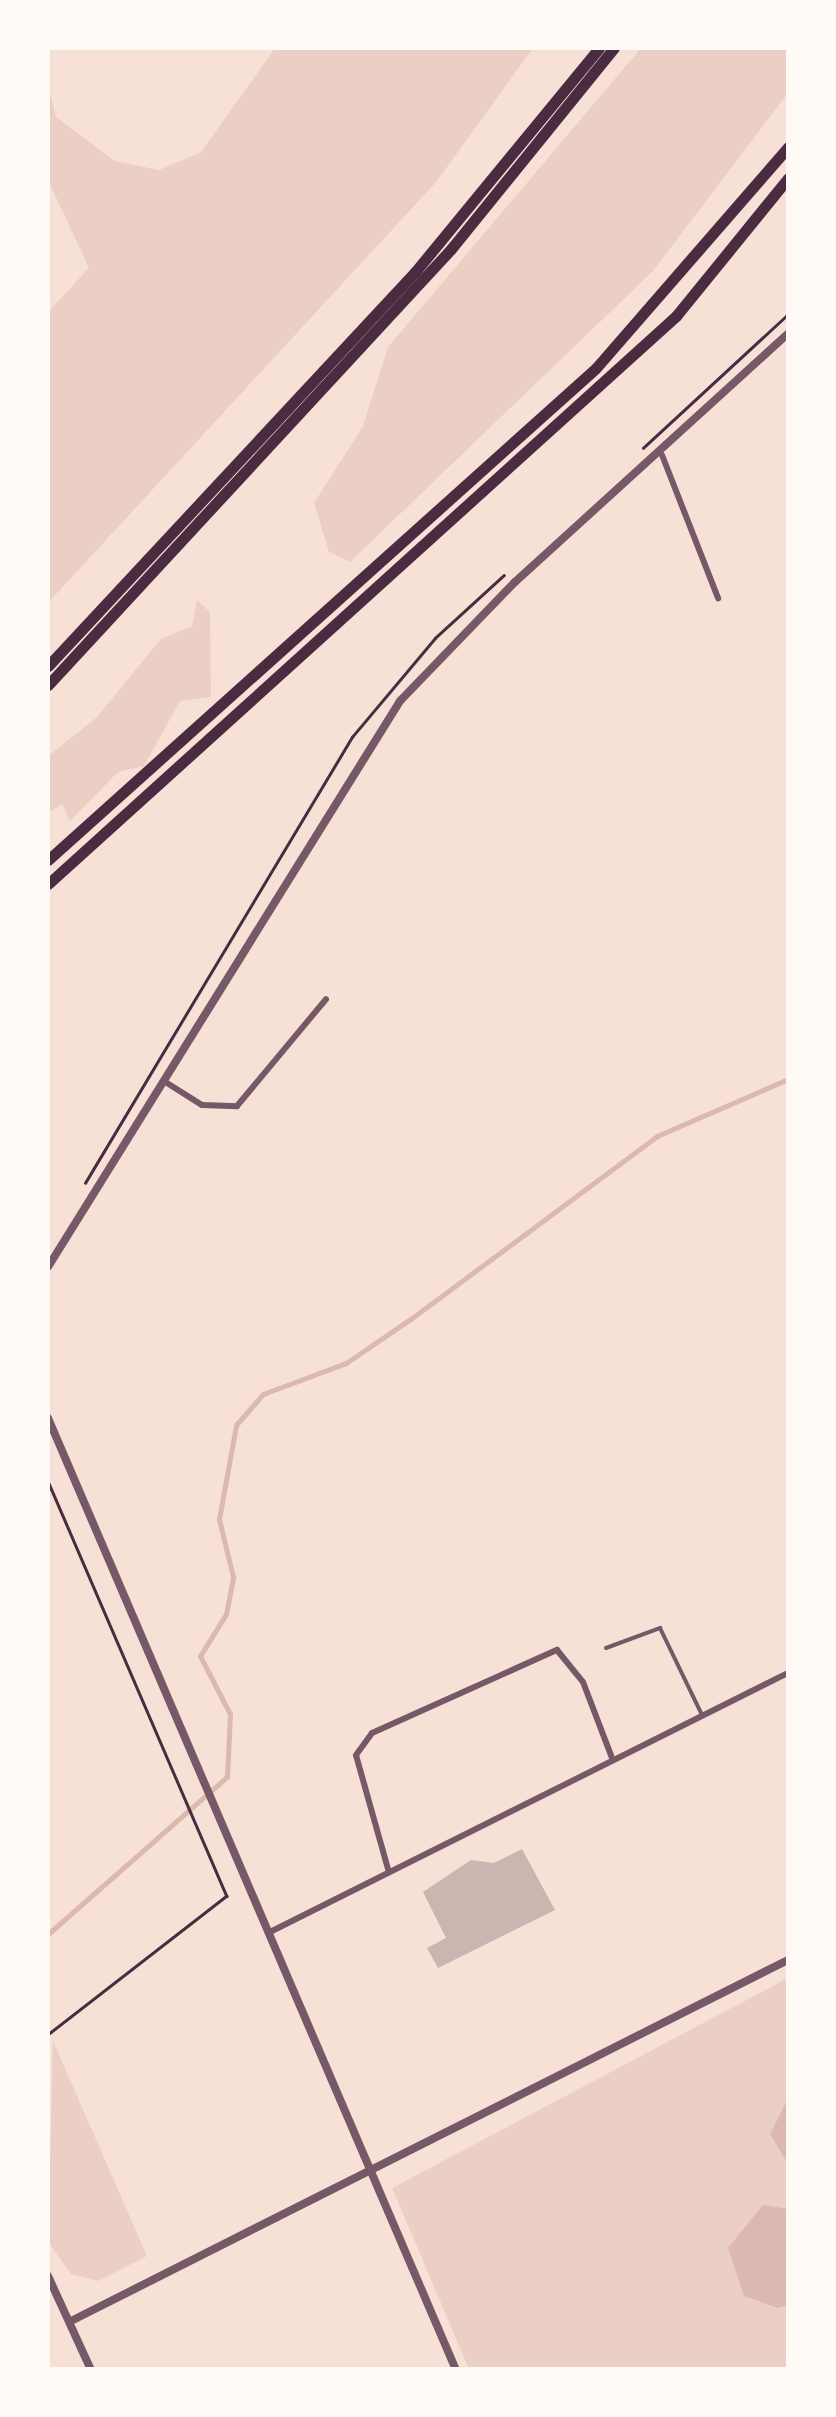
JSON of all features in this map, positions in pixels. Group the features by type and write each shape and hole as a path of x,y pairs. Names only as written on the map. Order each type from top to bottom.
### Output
{"highway":[{"path":"48,666 415,272 599,48"},
{"path":"48,685 451,249 614,48"},
{"path":"48,860 546,413 691,269 788,147"},
{"path":"48,884 542,444 676,316 788,178"},
{"path":"542,444 546,413"}],"street":[{"path":"48,1267 166,1083 400,701 516,582 662,455 788,334"},
{"path":"662,455 718,598"},
{"path":"166,1083 202,1105 237,1106 326,999"},
{"path":"48,1418 198,1778 223,1827 456,2370"},
{"path":"388,1870 356,1755 372,1733 557,1650 577,1671 612,1758"},
{"path":"266,1934 612,1758 788,1674"},
{"path":"73,2320 788,1960"},
{"path":"48,2276 73,2320 91,2370"}],"lane":[{"path":"606,1648 660,1628 702,1715"}],"path":[{"path":"636,454 788,314"},
{"path":"75,1200 352,738 435,638 507,572"},
{"path":"48,1481 227,1896 48,2035"}],"shaded area":[{"path":"275,48 533,48 437,181 48,603 48,312 89,268 48,180 48,84 56,117 115,161 159,170 201,152"},
{"path":"641,48 788,48 788,93 653,271 350,562 329,552 314,503 363,426 388,347"},
{"path":"197,600 210,612 211,697 180,701 144,766 118,772 70,821 62,804 48,813 48,756 96,718 161,639 192,626"},
{"path":"788,1978 788,2369 469,2369 392,2188"},
{"path":"53,2041 147,2256 98,2281 71,2274 48,2242"},
{"path":"788,2099 788,2164 770,2134"},
{"path":"763,2205 788,2209 788,2305 778,2308 744,2296 728,2248"}],"building":[{"path":"522,1849 555,1910 438,1968 427,1948 446,1938 423,1892 471,1860 494,1863"}],"waterway":[{"path":"48,1934 227,1777 230,1714 200,1656 226,1614 233,1577 219,1519 236,1425 263,1394 346,1363 412,1318 657,1136 788,1079"}]}
